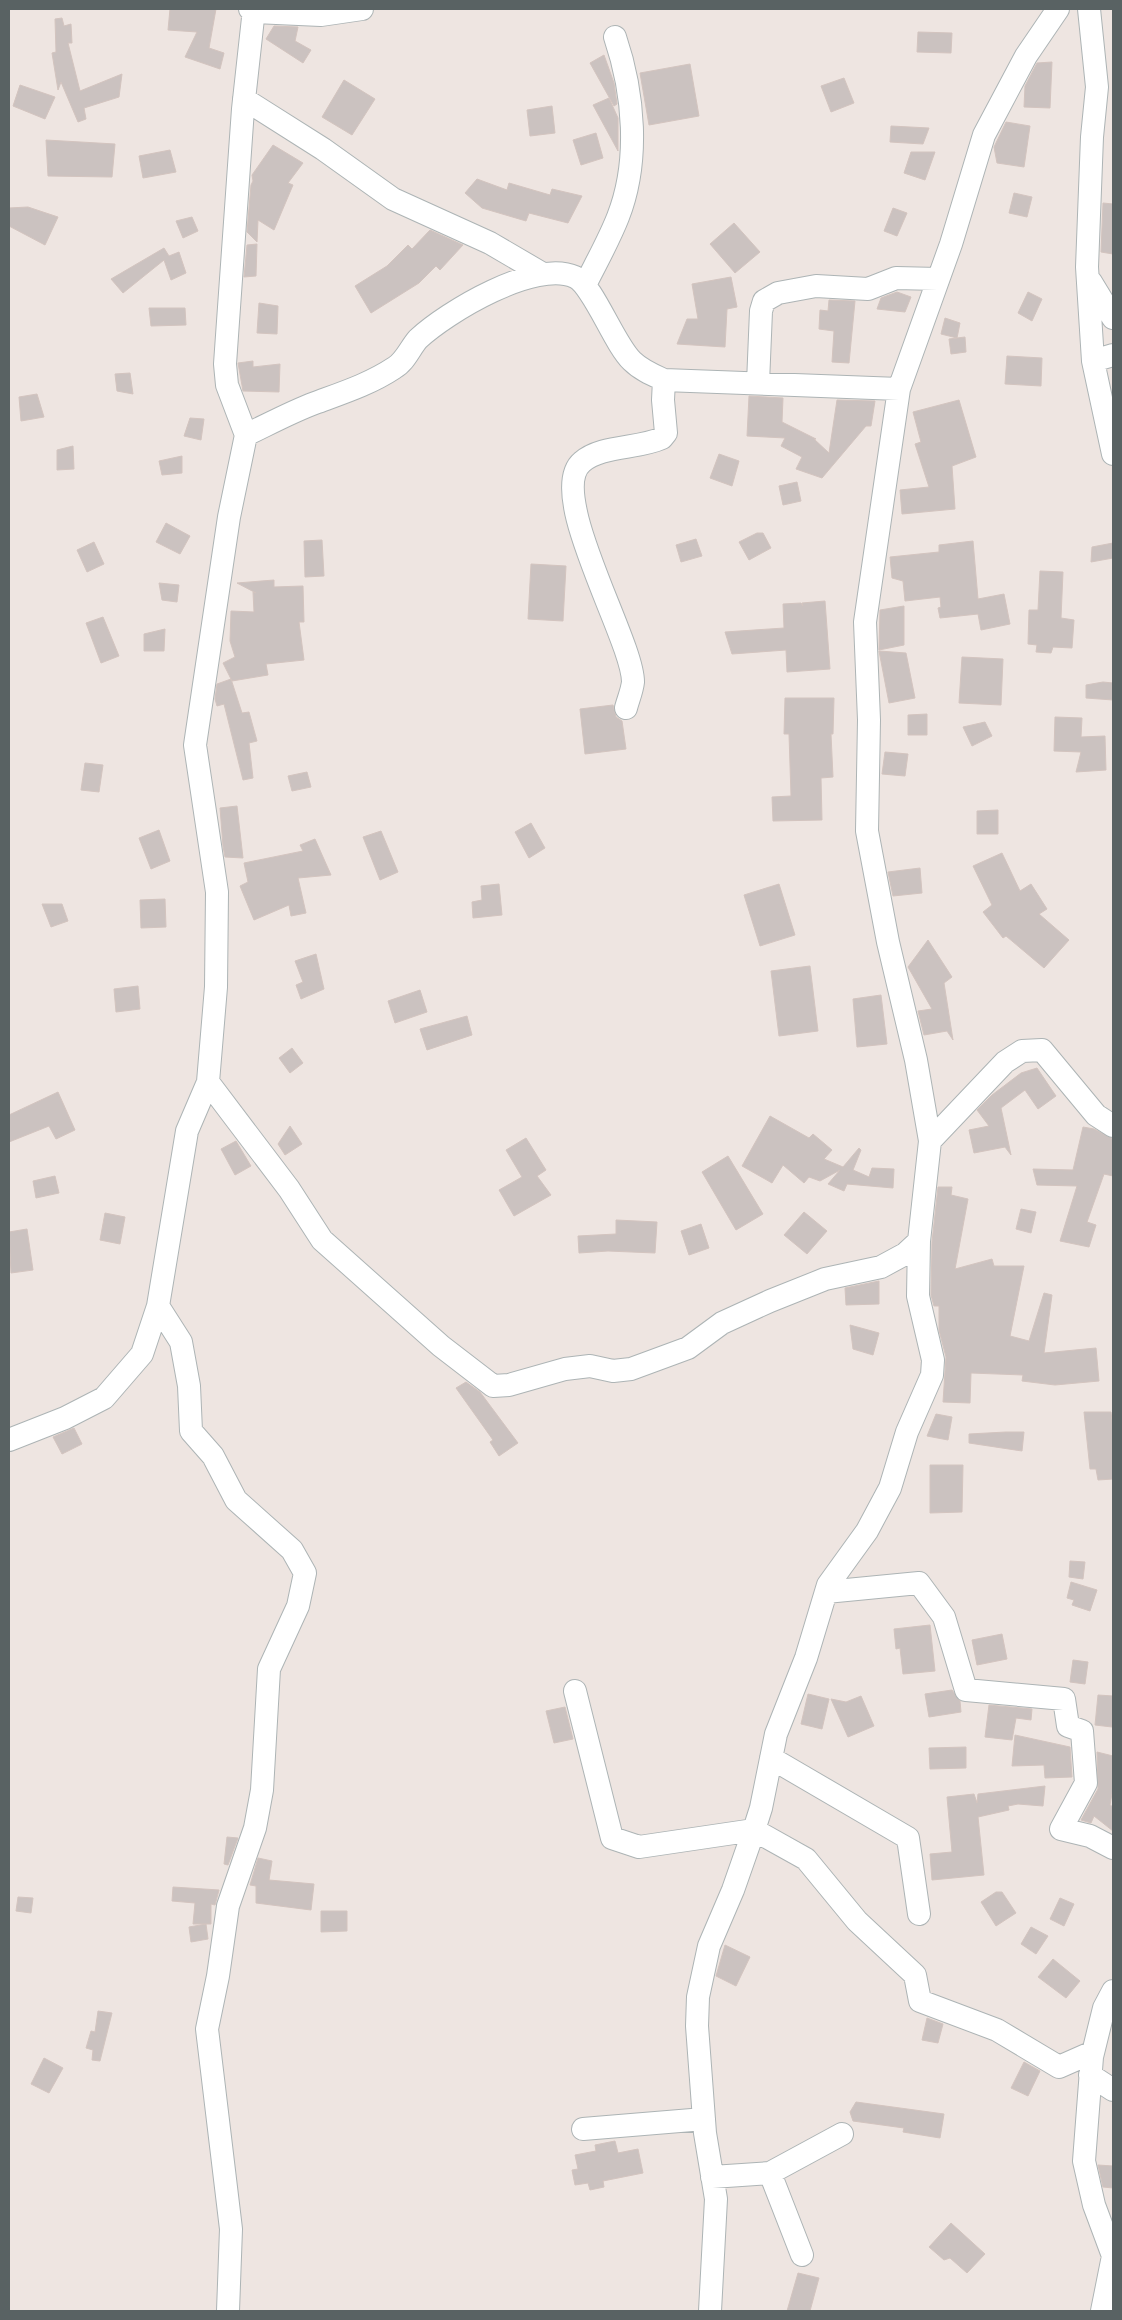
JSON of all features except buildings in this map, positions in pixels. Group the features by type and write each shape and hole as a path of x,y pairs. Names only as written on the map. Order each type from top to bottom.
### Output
{"street":[{"path":"9,1440 65,1418 104,1398 142,1354 158,1306 187,1131 208,1082 216,987 217,892 195,744 229,516 246,435 227,385 225,364 252,10 320,15 362,9"},
{"path":"710,2311 716,2199 704,2119 698,2026 698,1996 709,1946 733,1890 754,1830 761,1808 776,1734 806,1658 828,1584 867,1531 890,1488 907,1432 932,1375 932,1349 918,1296 919,1241 930,1141 916,1060 888,942 867,831 869,720 865,622 899,389 938,279 984,135 1026,56 1058,9"},
{"path":"1089,9 1105,90 1092,137 1088,277 1103,358 1113,454"},
{"path":"584,285 618,216 629,177 632,121 624,63 615,37"},
{"path":"244,99 323,149 393,199 490,243 543,274"},
{"path":"246,435 287,415 357,388 397,367 418,339 469,302 509,283 543,274 563,274 576,277 584,285 631,361 664,380 758,382 899,389"},
{"path":"1088,277 1113,318"},
{"path":"758,382 761,311 764,301 778,293 816,286 868,289 896,278 938,279"},
{"path":"626,708 633,682 623,646 588,555 576,503 575,476 576,468 584,460 595,454 662,438 666,433 663,400 664,380"},
{"path":"930,1141 1005,1062 1022,1051 1042,1050 1096,1115 1113,1126"},
{"path":"208,1082 278,1174 322,1240 434,1340 492,1386 509,1385 566,1369 590,1366 613,1371 631,1369 688,1348 722,1323 789,1293 825,1279 881,1267 905,1254 919,1241"},
{"path":"158,1306 181,1342 189,1386 191,1431 213,1456 236,1500 292,1550 305,1573 298,1606 268,1669 262,1790 255,1828 228,1906 218,1976 207,2029 231,2229 228,2311"},
{"path":"826,1592 919,1583 944,1617 966,1690 1064,1698 1068,1726 1082,1731 1086,1783 1061,1829 1090,1836 1113,1848"},
{"path":"574,1691 612,1838 640,1847 754,1830 806,1859 857,1921 915,1974 920,2001 998,2030 1059,2068 1093,2052"},
{"path":"771,1758 908,1838 919,1914"},
{"path":"1102,2311 1113,2256 1094,2205 1084,2160 1093,2052 1104,2008 1113,1991"},
{"path":"1090,2075 1113,2090"},
{"path":"583,2129 704,2119"},
{"path":"712,2177 770,2172 842,2134"},
{"path":"770,2172 802,2255"}]}
